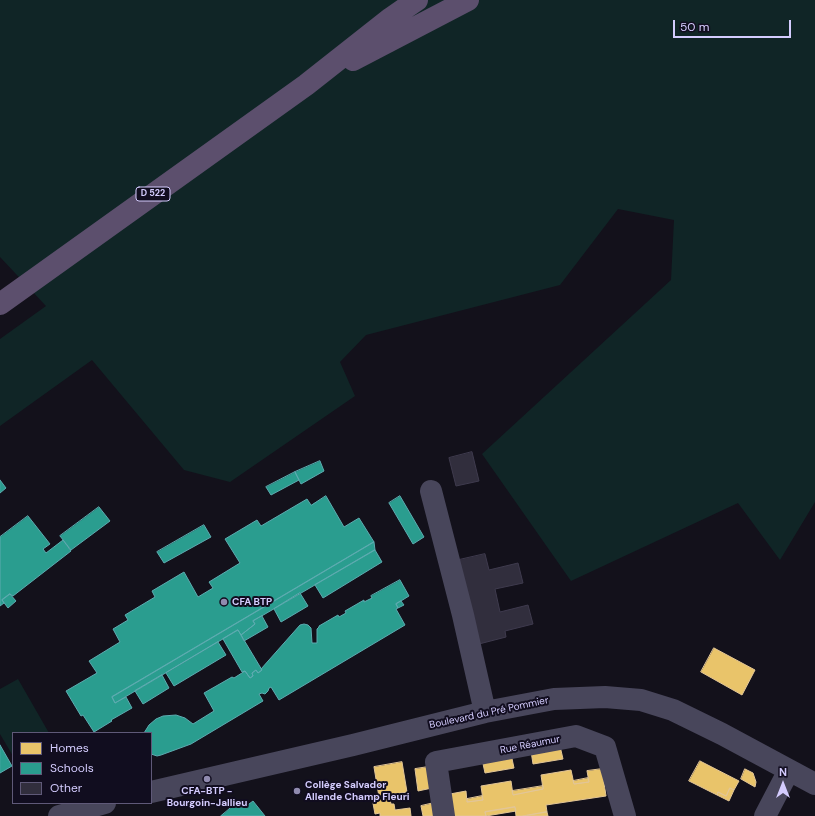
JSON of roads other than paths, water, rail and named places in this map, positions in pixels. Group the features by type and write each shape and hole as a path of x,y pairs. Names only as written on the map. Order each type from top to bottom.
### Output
{"main road":[{"name":"D 522","path":"0,304 306,85 390,18 417,0"},
{"name":"D 522","path":"306,85 468,0"}],"street":[{"path":"432,491 463,615 485,712"},
{"name":"Boulevard du Pré Pommier","path":"152,792 353,745 485,712 554,699 605,697 642,700 673,710 722,734 815,784"},
{"name":"Rue Réaumur","path":"444,816 436,762 576,736 605,747 625,816"},
{"path":"765,816 790,770"},
{"path":"59,816 101,804"}],"place":[{"name":"CFA BTP","path":"224,602"},
{"name":"CFA-BTP - Bourgoin-Jallieu","path":"207,779"},
{"name":"Collège Salvador Allende Champ Fleuri","path":"297,791"}]}
